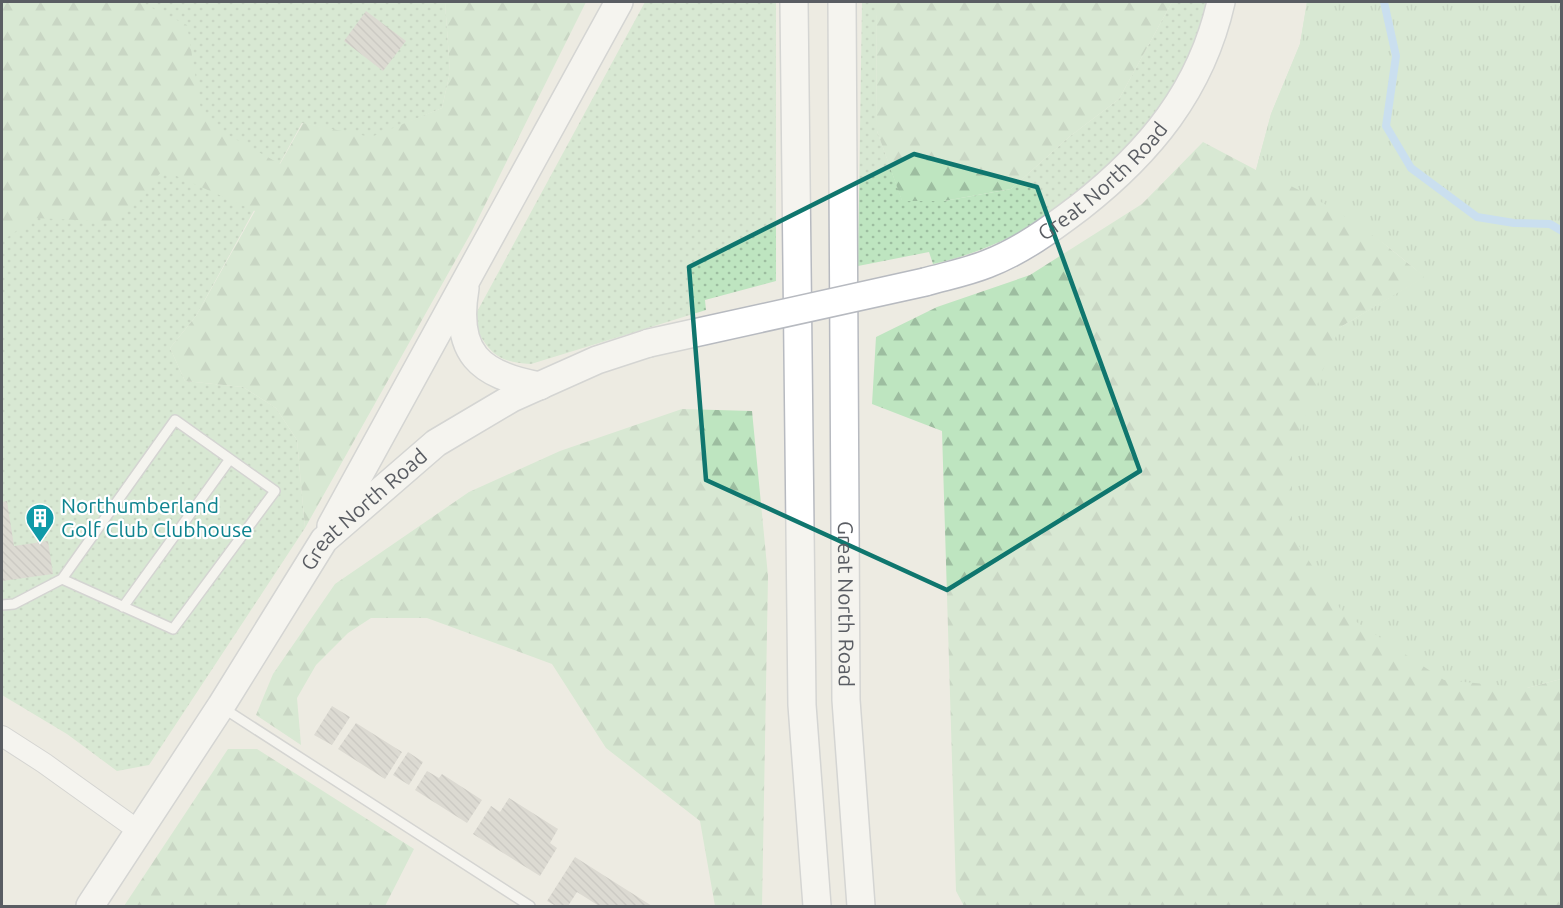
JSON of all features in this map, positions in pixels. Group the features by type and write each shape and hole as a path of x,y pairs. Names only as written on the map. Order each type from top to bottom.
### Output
{"main road":[{"path":"324,540 468,273 619,2"},
{"name":"Great North Road","path":"794,2 802,705 817,906"},
{"name":"Great North Road","path":"842,2 846,700 861,906"},
{"name":"Great North Road","path":"90,906 221,706 324,540 436,443 512,398 597,360 648,343 926,282 987,264 1046,234 1119,177 1162,129 1188,90 1216,22 1221,2"},
{"path":"468,273 462,323 470,350 486,369 511,381 540,386"}],"street":[{"path":"2,736 139,831"}],"lane":[{"path":"2,605 14,604 62,579 175,420 275,491 173,629 62,579"},
{"path":"123,606 230,459"},
{"path":"221,706 523,905"}],"highlighted area":[{"path":"914,154 1037,187 1140,471 947,590 706,480 689,267"}],"green space":[{"path":"2,2 445,2 450,72 442,108 371,138 302,123 196,316 170,348 185,381 243,387 276,408 297,440 305,528 149,765 117,771 67,734 2,695"},
{"path":"2,2 140,2 187,25 201,110 230,136 280,164 303,123 371,137 442,108 450,72 445,2 586,2 472,231 305,528 297,440 276,408 243,387 185,381 170,348 196,316 255,211 163,170 118,222 35,218 2,241"},
{"path":"645,2 776,2 776,281 705,300 706,310 531,364 501,358 483,341 472,321"},
{"path":"862,2 876,2 877,131 902,200 944,201 1011,189 1069,137 1119,99 1172,2 1206,2 1192,49 1170,93 1141,134 1107,171 1067,203 1024,230 979,250 933,264 929,252 858,266"},
{"path":"876,2 1172,2 1119,99 1069,137 1011,189 944,201 902,201 877,131"},
{"path":"1307,2 1371,233 1425,277 1339,328 1527,688 1561,679 1561,906 964,906 956,891 942,431 872,404 876,337 937,307 1030,275 1142,204 1203,142 1256,170 1271,114 1300,44"},
{"path":"1307,2 1561,2 1561,679 1527,688 1444,680 1343,613 1292,535 1292,450 1339,328 1424,277 1344,216 1301,191 1256,170 1271,114 1300,44"},
{"path":"682,409 752,411 768,576 762,906 715,906 700,821 606,748 552,664 427,618 371,618 348,633 316,665 297,698 301,745 256,715 273,674 335,584 469,492 560,451"},
{"path":"228,749 257,749 414,849 385,906 124,906"}],"building":[{"path":"366,11 406,41 383,71 344,41"},
{"name":"Northumberland Golf Club Clubhouse","path":"7,501 14,546 48,541 53,574 2,581 2,502"},
{"path":"332,706 350,717 332,745 314,735"},
{"path":"356,723 402,752 385,779 338,749"},
{"path":"408,752 423,762 409,785 393,775"},
{"path":"427,771 439,778 442,774 482,800 467,823 415,790"},
{"path":"509,798 558,829 550,843 557,848 540,876 473,834 491,806 500,812"},
{"path":"575,857 652,906 599,906 577,892 568,906 556,906 547,901"}],"waterway":[{"path":"1384,2 1396,56 1386,126 1411,168 1477,217 1514,223 1550,224 1562,231"}],"place":[{"name":"Northumberland Golf Club Clubhouse","path":"40,544"}]}
